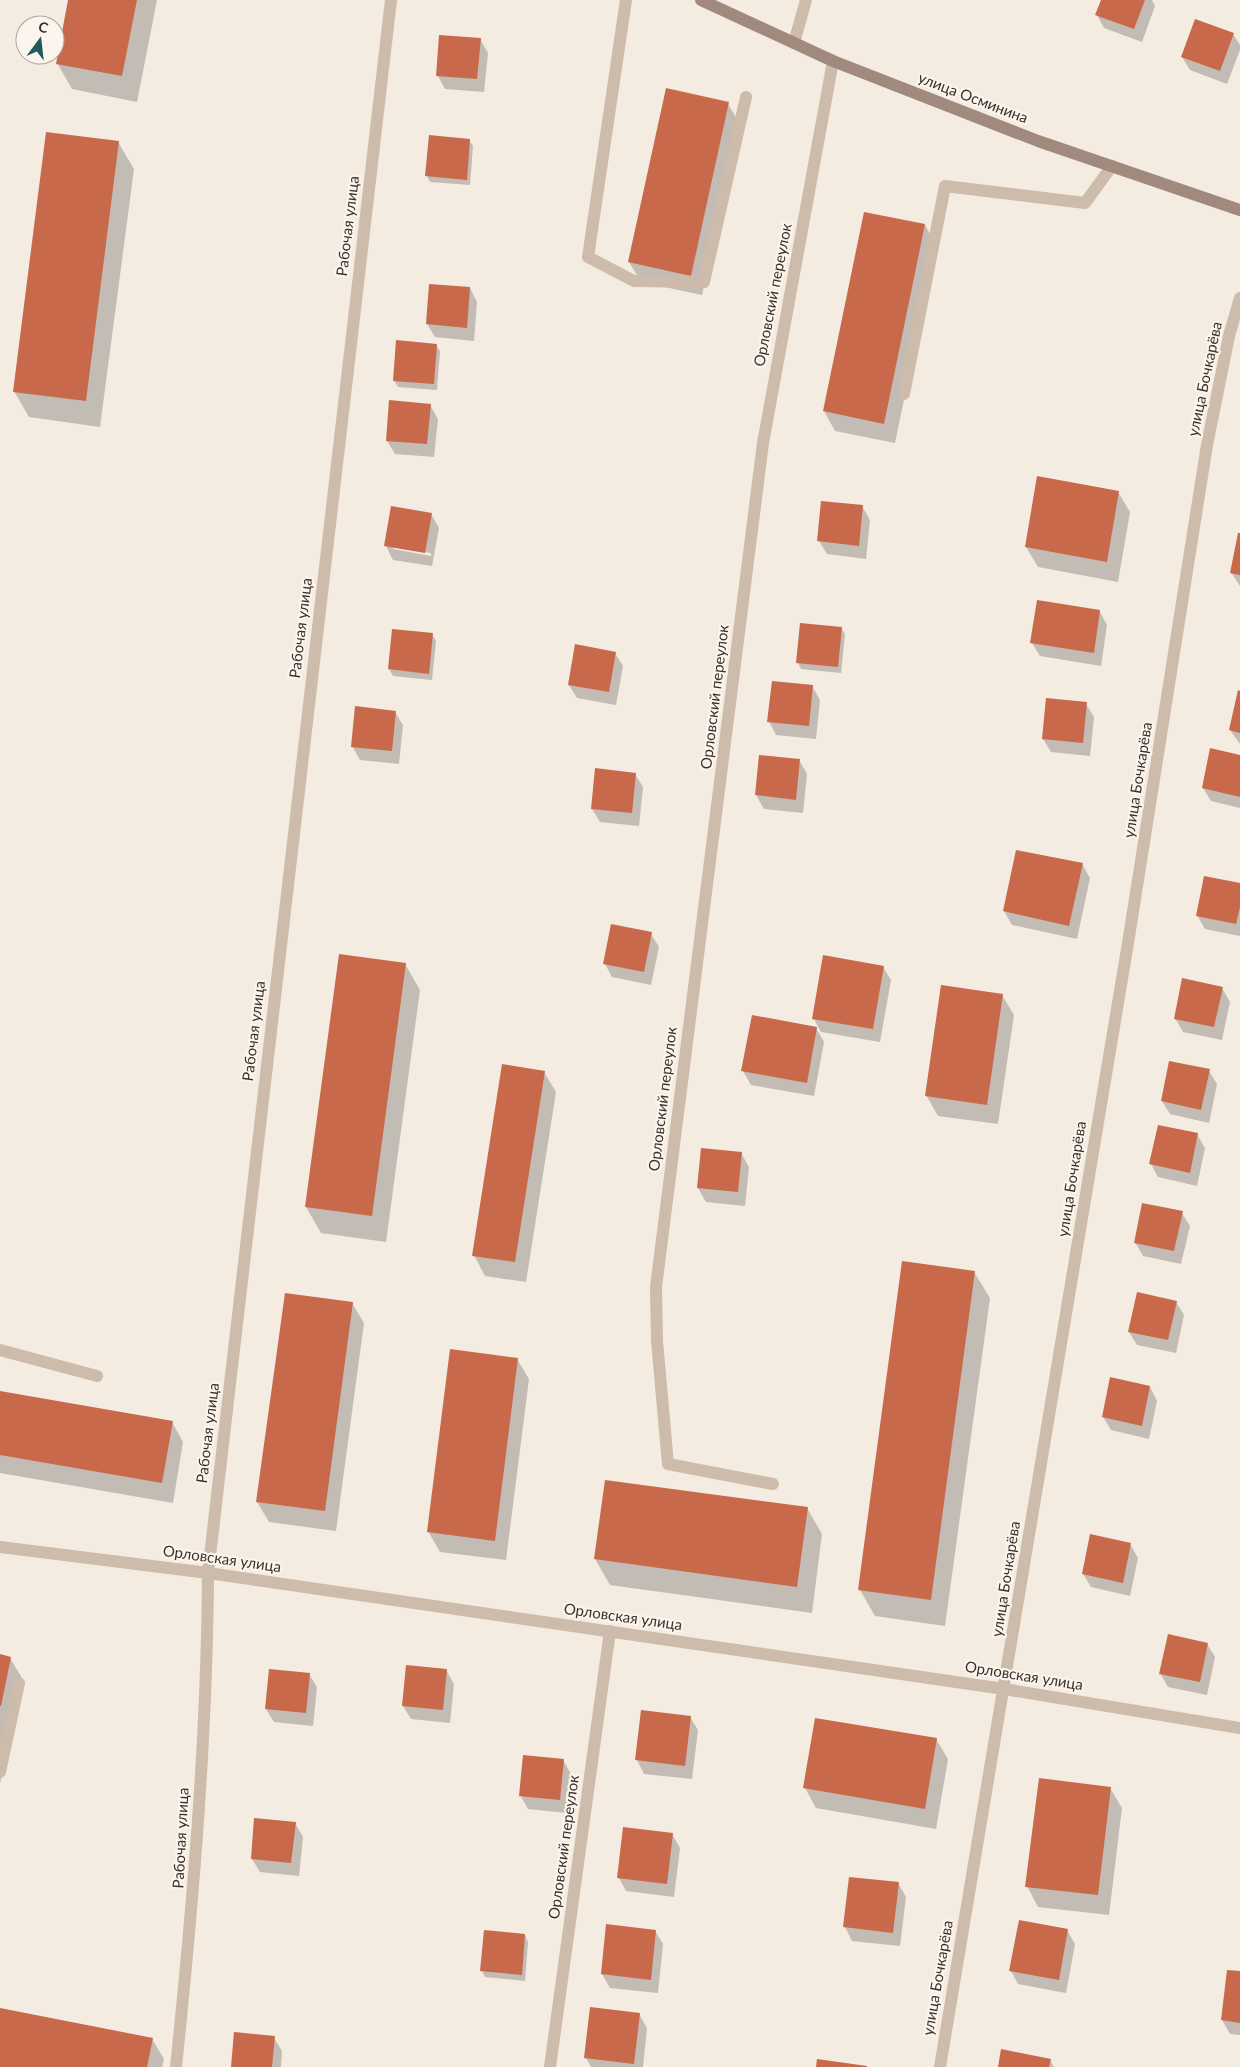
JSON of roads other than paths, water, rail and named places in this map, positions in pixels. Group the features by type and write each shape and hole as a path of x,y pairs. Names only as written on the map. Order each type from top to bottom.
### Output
{"street":[{"name":"Рабочая улица","path":"176,2067 194,1901 207,1670 208,1573 391,0"},
{"path":"626,0 588,257 634,281 704,282 746,97"},
{"name":"улица Осминина","path":"701,0 833,61 1038,141 1240,210"},
{"path":"794,43 806,0"},
{"name":"Орловский переулок","path":"773,1484 668,1464 657,1341 656,1287 763,443 793,269 816,165 833,61"},
{"path":"904,394 945,186 1085,203 1112,166"},
{"name":"улица Бочкарёва","path":"940,2067 1130,933 1207,444 1229,336 1240,298"},
{"path":"0,1350 97,1376"},
{"name":"Орловская улица","path":"0,1547 208,1573 610,1631 1004,1689 1240,1728"},
{"name":"Орловский переулок","path":"550,2067 610,1631"},
{"path":"0,1772 19,1683"}]}
